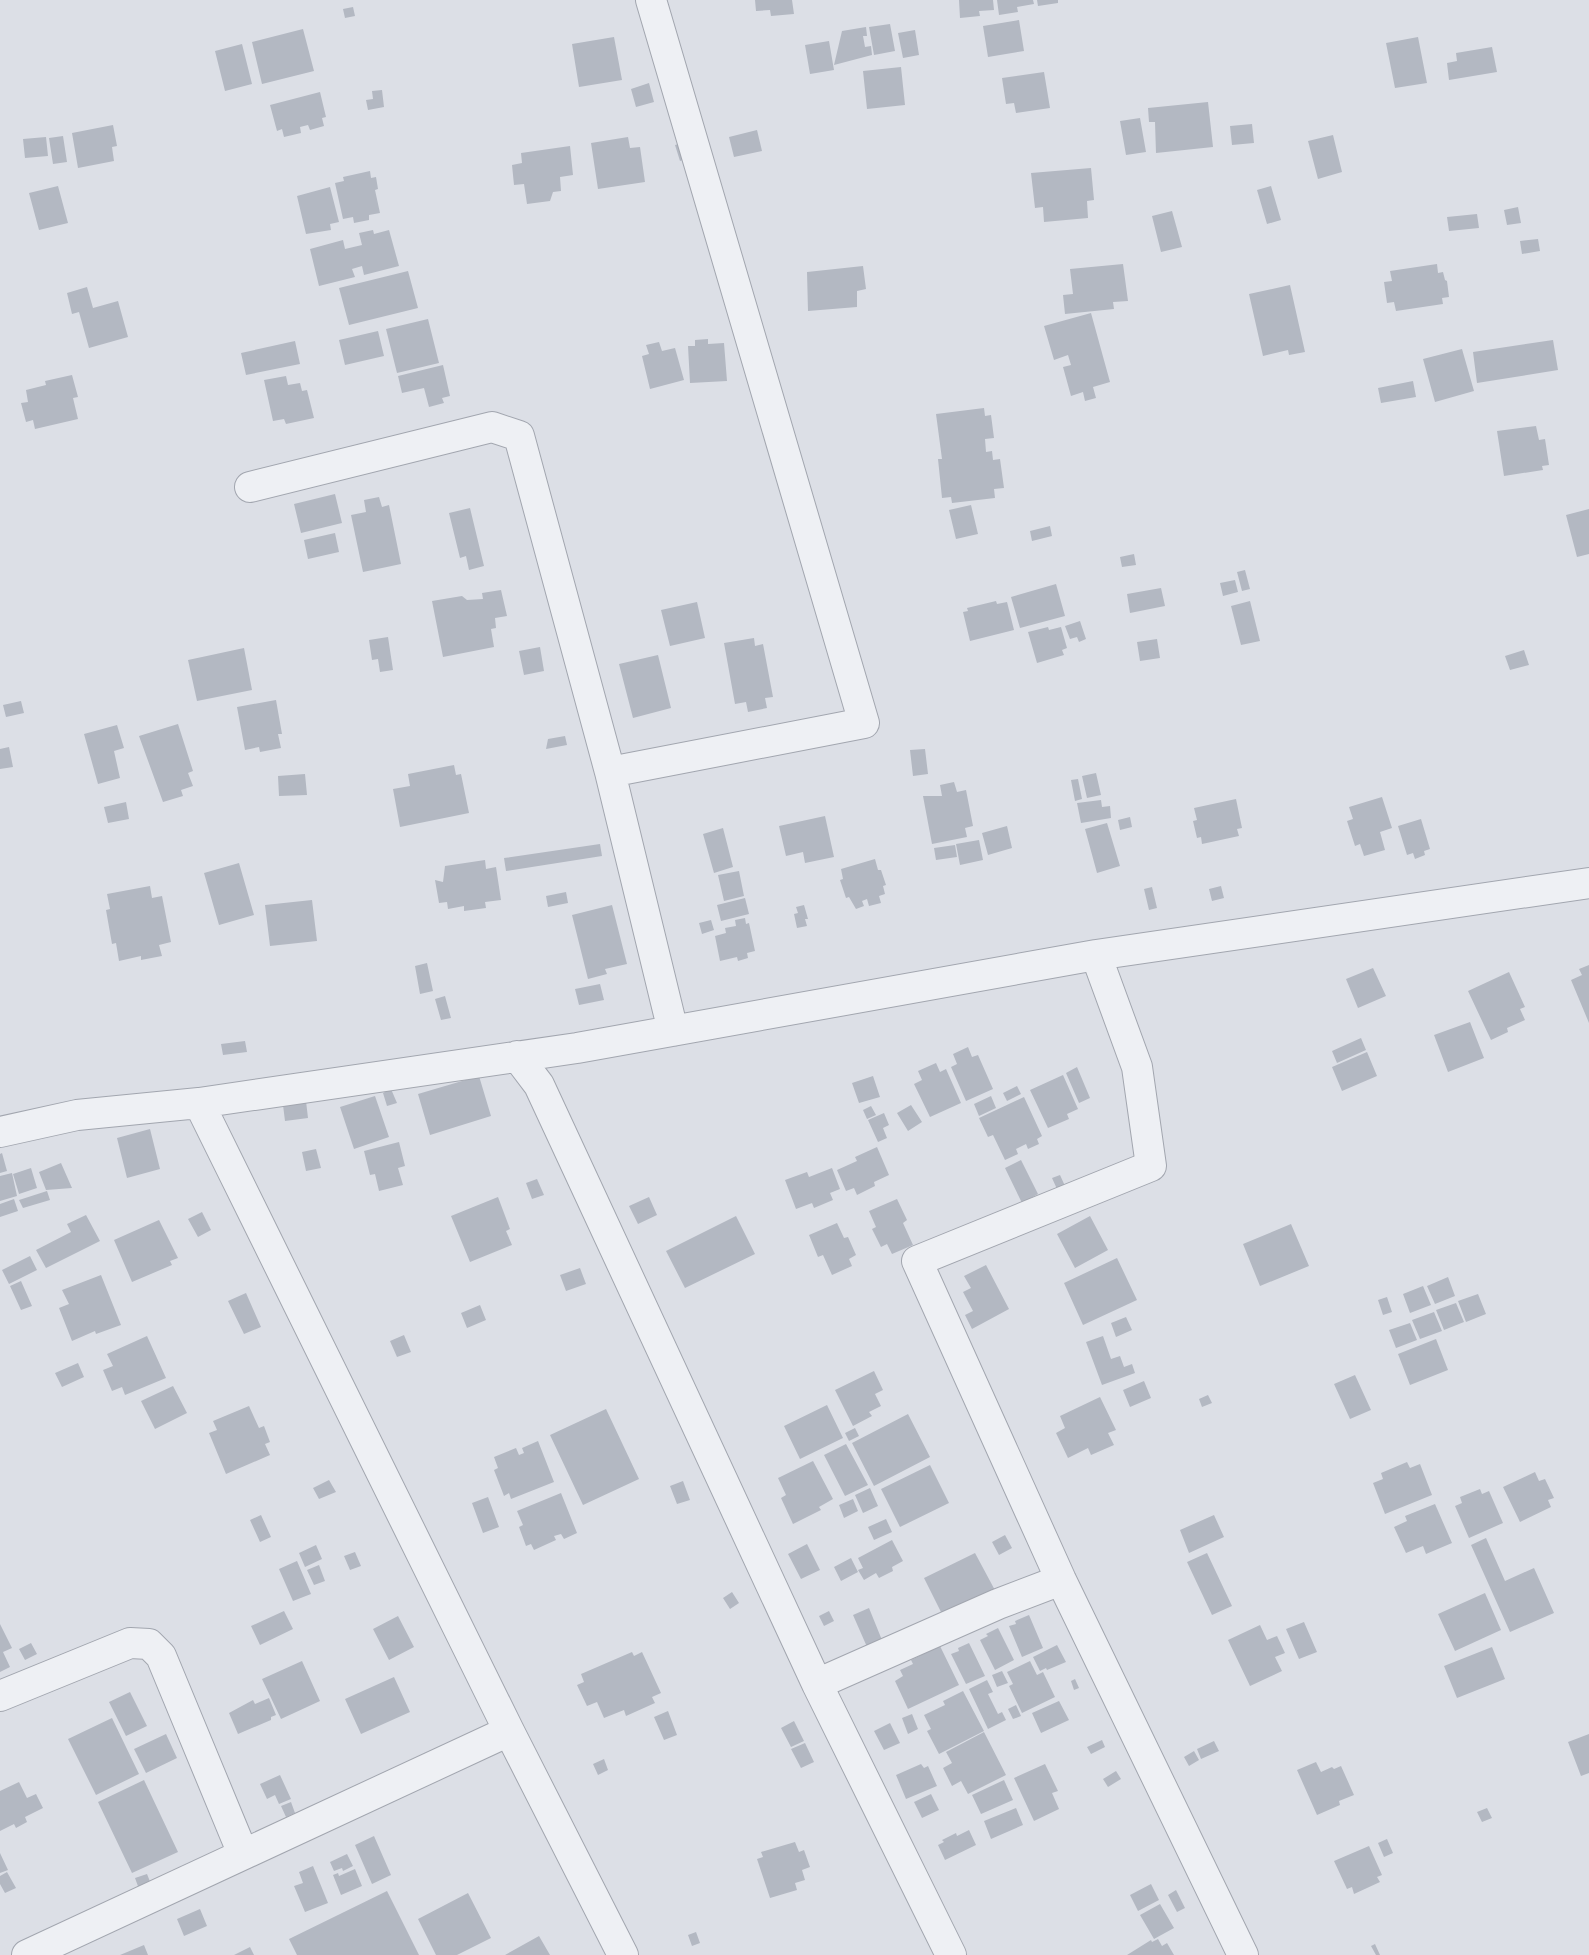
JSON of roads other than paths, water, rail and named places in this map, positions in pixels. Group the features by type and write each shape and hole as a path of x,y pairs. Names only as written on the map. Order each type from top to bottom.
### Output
{"street":[{"path":"610,772 864,723 651,0"},
{"path":"250,486 492,427 519,436 610,772 673,1031"},
{"path":"0,1132 76,1115 199,1103 673,1031 1096,955 1589,883"},
{"path":"1096,955 1137,1067 1151,1166 917,1261 1061,1580 1243,1955"},
{"path":"517,1056 539,1085 817,1684 951,1955"},
{"path":"199,1103 509,1731 623,1955"},
{"path":"817,1684 998,1604 1061,1580"},
{"path":"0,1696 130,1643 149,1644 161,1656 243,1854"},
{"path":"27,1955 509,1731"}]}
